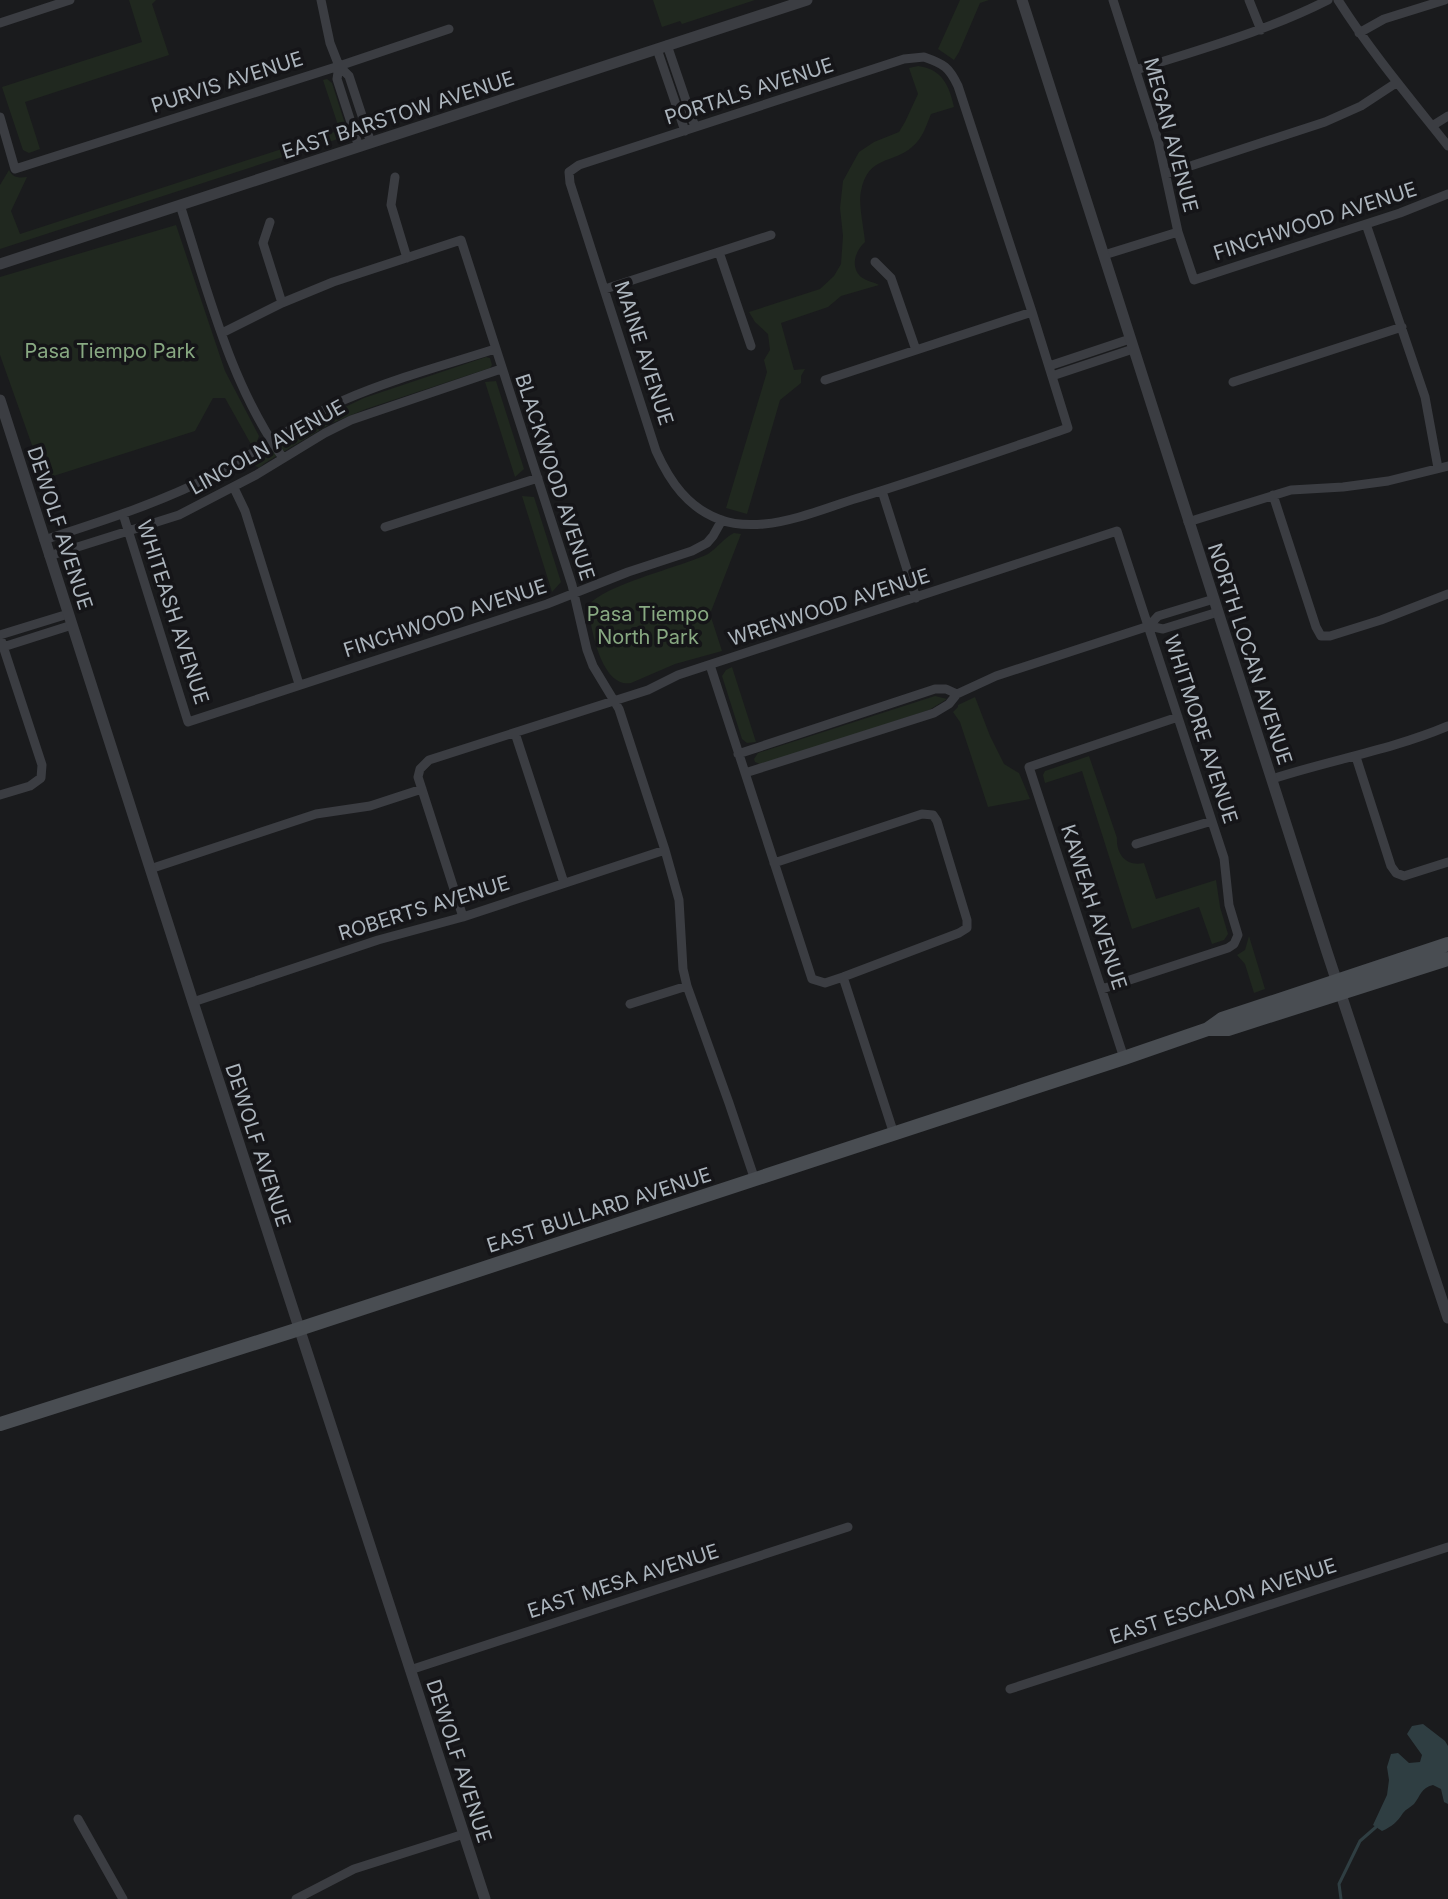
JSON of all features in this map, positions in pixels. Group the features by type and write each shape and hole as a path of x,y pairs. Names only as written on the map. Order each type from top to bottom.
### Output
{"main road":[{"name":"EAST BULLARD AVENUE","path":"0,1424 755,1180 1208,1029 1228,1029 1448,944"},
{"name":"EAST BULLARD AVENUE","path":"1339,987 1448,959"}],"street":[{"path":"0,23 70,0"},
{"path":"321,0 330,43 339,66 349,76 365,145"},
{"name":"EAST BARSTOW AVENUE","path":"0,264 807,0"},
{"name":"NORTH LOCAN AVENUE","path":"1022,0 1188,522 1448,1318"},
{"name":"MEGAN AVENUE","path":"1113,0 1158,140 1178,232 1194,280"},
{"path":"1249,0 1261,30"},
{"path":"1136,70 1261,30 1328,0"},
{"path":"1338,0 1396,83 1448,146"},
{"path":"1359,33 1384,19 1445,0"},
{"name":"PURVIS AVENUE","path":"0,117 15,169 449,29"},
{"path":"662,47 690,129"},
{"name":"PORTALS AVENUE","path":"569,172 579,165 904,59 924,57 952,72 958,86 1032,312"},
{"path":"1166,174 1325,122 1361,106 1396,83"},
{"path":"1432,126 1448,116"},
{"name":"MAINE AVENUE","path":"569,172 656,451 666,473 681,493 722,520"},
{"path":"222,333 333,282 407,258 391,205 395,177"},
{"name":"FINCHWOOD AVENUE","path":"1194,280 1413,209 1448,194"},
{"path":"180,205 242,385 283,458"},
{"path":"270,222 263,243 282,303"},
{"path":"1188,522 1302,488 1388,481 1443,467 1425,397 1366,224"},
{"path":"1104,255 1178,232"},
{"path":"605,289 771,235"},
{"name":"BLACKWOOD AVENUE","path":"407,258 461,240 575,595 587,650 623,719 665,850 679,900 683,969 687,986 755,1180"},
{"path":"719,252 751,346"},
{"path":"875,262 891,278 916,350"},
{"path":"722,520 749,524 784,521 1068,428 1032,312 825,380"},
{"path":"1233,382 1402,327"},
{"path":"1050,371 1132,344"},
{"name":"LINCOLN AVENUE","path":"44,540 123,514 201,481 356,395 495,349"},
{"name":"LINCOLN AVENUE","path":"49,556 179,515 234,488 351,420 501,369"},
{"name":"DEWOLF AVENUE","path":"0,400 485,1899"},
{"path":"385,527 538,478"},
{"path":"234,488 245,511 299,684"},
{"path":"882,491 916,598"},
{"path":"1273,495 1321,636 1381,620 1448,594"},
{"name":"WHITEASH AVENUE","path":"123,514 188,722"},
{"name":"FINCHWOOD AVENUE","path":"188,722 575,595 628,572 700,547 713,536 722,520"},
{"name":"WRENWOOD AVENUE","path":"422,789 418,777 420,769 429,760 615,701 648,690 678,675 1117,531"},
{"name":"WHITMORE AVENUE","path":"1102,989 1228,948 1237,941 1238,935 1229,905 1224,858 1117,531"},
{"path":"745,773 934,713 949,704 957,694 996,676 1149,626 1158,616 1214,599"},
{"path":"1149,626 1163,629 1218,612"},
{"path":"0,795 30,786 41,778 42,765 1,640 70,619"},
{"path":"710,665 738,754 812,979 825,983 967,928 959,892 933,815 922,814 774,863"},
{"path":"738,754 935,689 946,689 957,694"},
{"name":"KAWEAH AVENUE","path":"1124,1058 1029,767 1178,717"},
{"path":"1272,779 1356,757 1448,726"},
{"path":"515,733 564,883"},
{"path":"1356,757 1391,866 1396,873 1404,876 1448,862"},
{"path":"150,869 316,814 370,806 422,789 463,917"},
{"path":"1136,844 1212,821"},
{"name":"ROBERTS AVENUE","path":"193,1002 665,850"},
{"path":"843,977 894,1134"},
{"path":"630,1004 687,986"},
{"name":"EAST MESA AVENUE","path":"410,1670 848,1527"},
{"name":"EAST ESCALON AVENUE","path":"1010,1689 1448,1547"},
{"path":"78,1819 123,1899"},
{"path":"296,1899 354,1869 464,1834"}],"green space":[{"path":"129,0 156,0 152,4 169,55 25,102 40,149 29,153 23,150 2,87 142,42"},
{"path":"653,0 755,0 682,24 680,21 662,27"},
{"path":"960,0 989,0 980,3 954,60 938,49"},
{"path":"918,66 939,74 950,92 954,107 931,114 916,143 905,152 875,166 864,179 860,202 865,242 856,254 855,264 861,277 879,285 841,296 828,307 781,323 794,370 805,369 801,383 780,400 747,514 726,508 767,372 764,360 770,350 768,334 749,312 820,289 834,276 841,264 843,181 859,152 899,132 918,94 909,68"},
{"path":"323,80 332,83 346,127 341,138 0,249 0,185 9,170 16,177 27,177 11,211 20,234 334,132 338,125"},
{"name":"Pasa Tiempo Park","path":"176,225 225,371 259,436 256,444 252,446 225,398 213,398 195,431 44,479 0,355 0,277"},
{"path":"490,358 490,368 366,409 330,424 259,468 254,465 254,458 303,427 364,398"},
{"path":"496,381 524,469 515,477 485,382"},
{"path":"522,496 534,497 561,582 552,592"},
{"name":"Pasa Tiempo North Park","path":"734,533 741,534 710,614 722,651 675,664 631,683 621,682 612,676 599,655 588,606 596,598 625,584 708,554"},
{"name":"Pasa Tiempo North Park","path":"732,667 756,742 747,743 742,739 722,676"},
{"path":"935,696 947,699 929,710 762,765 755,762 758,753"},
{"path":"975,697 1004,764 1019,773 1030,799 988,807 960,722 953,712 958,705"},
{"path":"1089,756 1121,854 1132,863 1144,863 1156,899 1216,880 1228,934 1224,940 1212,944 1199,907 1132,929 1082,771 1045,783 1043,775 1045,771"},
{"path":"1249,936 1265,989 1254,993 1245,964 1237,955 1245,950"}],"shaded area":[{"path":"1423,1724 1448,1746 1448,1804 1444,1802 1441,1789 1429,1786 1394,1824 1382,1831 1373,1825 1387,1795 1387,1767 1391,1754 1398,1753 1409,1763 1420,1762 1422,1755 1407,1734 1412,1726"}],"waterway":[{"path":"1341,1899 1339,1884 1360,1841 1376,1827"}]}
